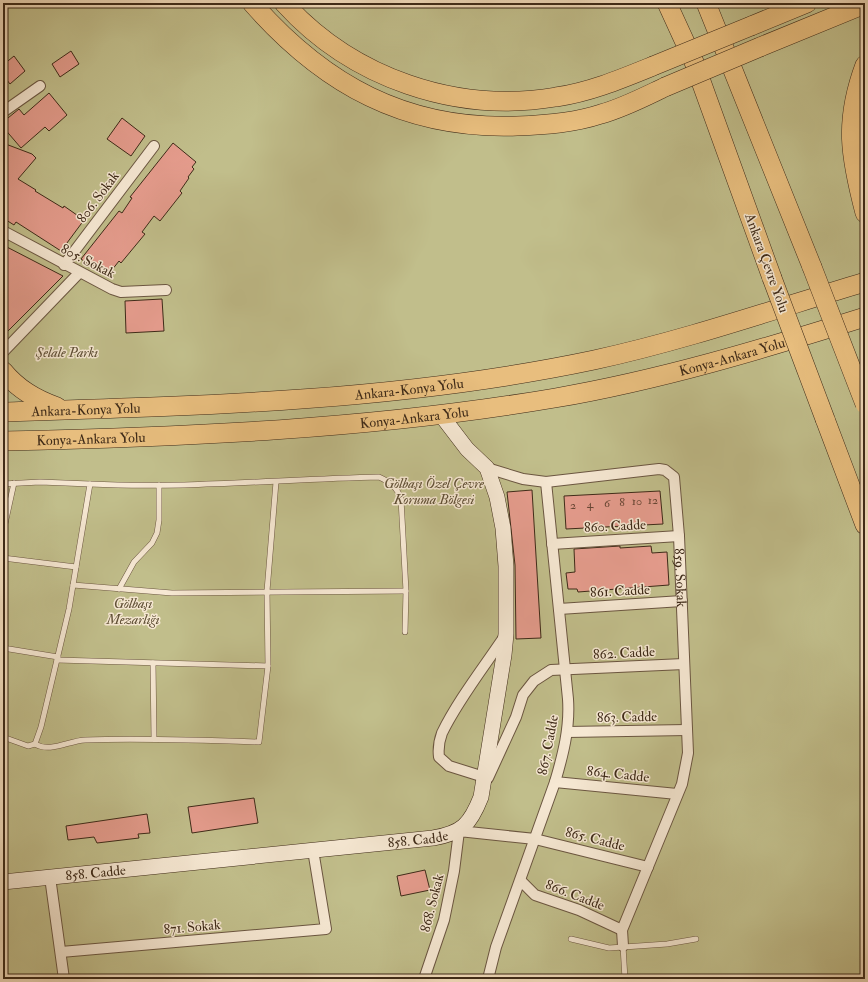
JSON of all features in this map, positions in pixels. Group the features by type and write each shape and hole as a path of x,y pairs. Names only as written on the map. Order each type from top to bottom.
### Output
{"highway":[{"path":"252,3 272,26 328,74 386,104 412,114 444,122 468,126 502,127 563,123 601,114 865,4"},
{"path":"284,3 321,38 359,63 394,80 450,96 478,100 516,101 556,97 598,88 807,3"},
{"name":"Ankara Çevre Yolu","path":"667,3 694,62 772,278 865,525"},
{"path":"706,3 812,267 865,404"},
{"path":"865,65 854,97 850,133 852,156 865,213"},
{"path":"805,300 865,272"},
{"path":"805,300 865,282"},
{"name":"Ankara-Konya Yolu","path":"3,412 336,397 427,387 539,370 654,346 805,300"},
{"name":"Konya-Ankara Yolu","path":"3,441 149,438 246,432 441,415 556,398 648,378 733,357 865,317"},
{"path":"3,370 12,381 31,396 64,410"}],"street":[{"path":"3,112 40,86"},
{"name":"806. Sokak","path":"64,265 154,146"},
{"name":"805. Sokak","path":"3,231 64,265 121,292 166,290"},
{"path":"3,352 80,273"},
{"name":"859. Sokak","path":"441,415 468,449 487,468 523,480 546,482 665,470 674,477 682,601 687,730 686,762 677,794 622,930"},
{"name":"858. Cadde","path":"3,882 433,838 448,836 459,831 466,825 474,813 483,784 506,634 506,566 503,528 497,497 487,468"},
{"name":"867. Cadde","path":"488,979 490,964 521,881 563,757 567,732 569,713 546,482"},
{"name":"860. Cadde","path":"552,544 679,536"},
{"name":"861. Cadde","path":"559,608 682,601"},
{"path":"483,784 449,766 439,757 438,748 442,734 452,716 506,634"},
{"name":"862. Cadde","path":"483,784 516,717 522,695 534,681 551,670 684,664"},
{"name":"863. Cadde","path":"567,732 687,730"},
{"name":"864. Cadde","path":"555,782 677,794"},
{"path":"459,831 535,839"},
{"name":"868. Sokak","path":"424,979 444,920 454,871 459,831"},
{"name":"865. Cadde","path":"535,839 648,867"},
{"name":"871. Sokak","path":"61,952 326,929 313,850"},
{"path":"50,877 64,979"},
{"name":"866. Cadde","path":"521,881 534,895 579,910 622,930"},
{"path":"622,930 623,946"}],"lane":[{"path":"3,484 159,485 276,482 379,477 393,485 398,490 401,499 406,591 404,632"},
{"path":"3,736 28,746 35,744 41,748 47,748 80,740 154,738 259,742 268,666 267,591 276,482"},
{"path":"3,533 14,483"},
{"path":"35,744 41,727 73,585 90,484"},
{"path":"119,589 134,562 154,539 159,520 159,485"},
{"path":"3,558 76,567"},
{"path":"73,585 180,593 267,591 406,591"},
{"path":"3,648 57,659 268,666"},
{"path":"153,663 154,738"},
{"path":"571,939 602,947 667,944 696,939"},
{"path":"623,946 625,979"}],"green space":[{"name":"Gölbaşı Özel Çevre Koruma Bölgesi","path":"3,3 865,3 865,979 3,979"}],"building":[{"path":"71,51 79,64 60,77 52,64"},
{"path":"14,56 25,71 10,84 3,75 3,65"},
{"path":"49,93 67,115 49,131 45,127 21,148 3,127 3,122 19,109 24,115"},
{"path":"122,118 145,136 131,156 107,139"},
{"path":"3,143 32,154 36,158 18,179 63,208 64,206 84,220 61,251 16,222 14,225 3,218"},
{"path":"173,143 196,162 192,167 194,169 180,191 182,193 160,221 154,216 142,232 145,234 121,263 119,261 108,275 81,259 119,211 122,213 132,198 130,197"},
{"path":"3,245 63,276 3,336"},
{"path":"162,299 164,331 126,333 125,301"},
{"path":"532,490 541,638 516,639 515,565 507,492"},
{"path":"660,491 663,524 566,529 564,496"},
{"path":"620,546 620,548 651,546 652,553 667,552 669,585 578,592 577,589 568,589 566,573 575,572 574,549"},
{"path":"254,798 258,823 192,833 188,807"},
{"path":"147,814 150,833 138,834 139,838 97,843 94,837 68,840 66,826"},
{"path":"425,870 430,890 401,896 397,876"}],"park label":[{"name":"Şelale Parkı","path":"67,352"},
{"name":"Gölbaşı Mezarlığı","path":"133,612"}]}
